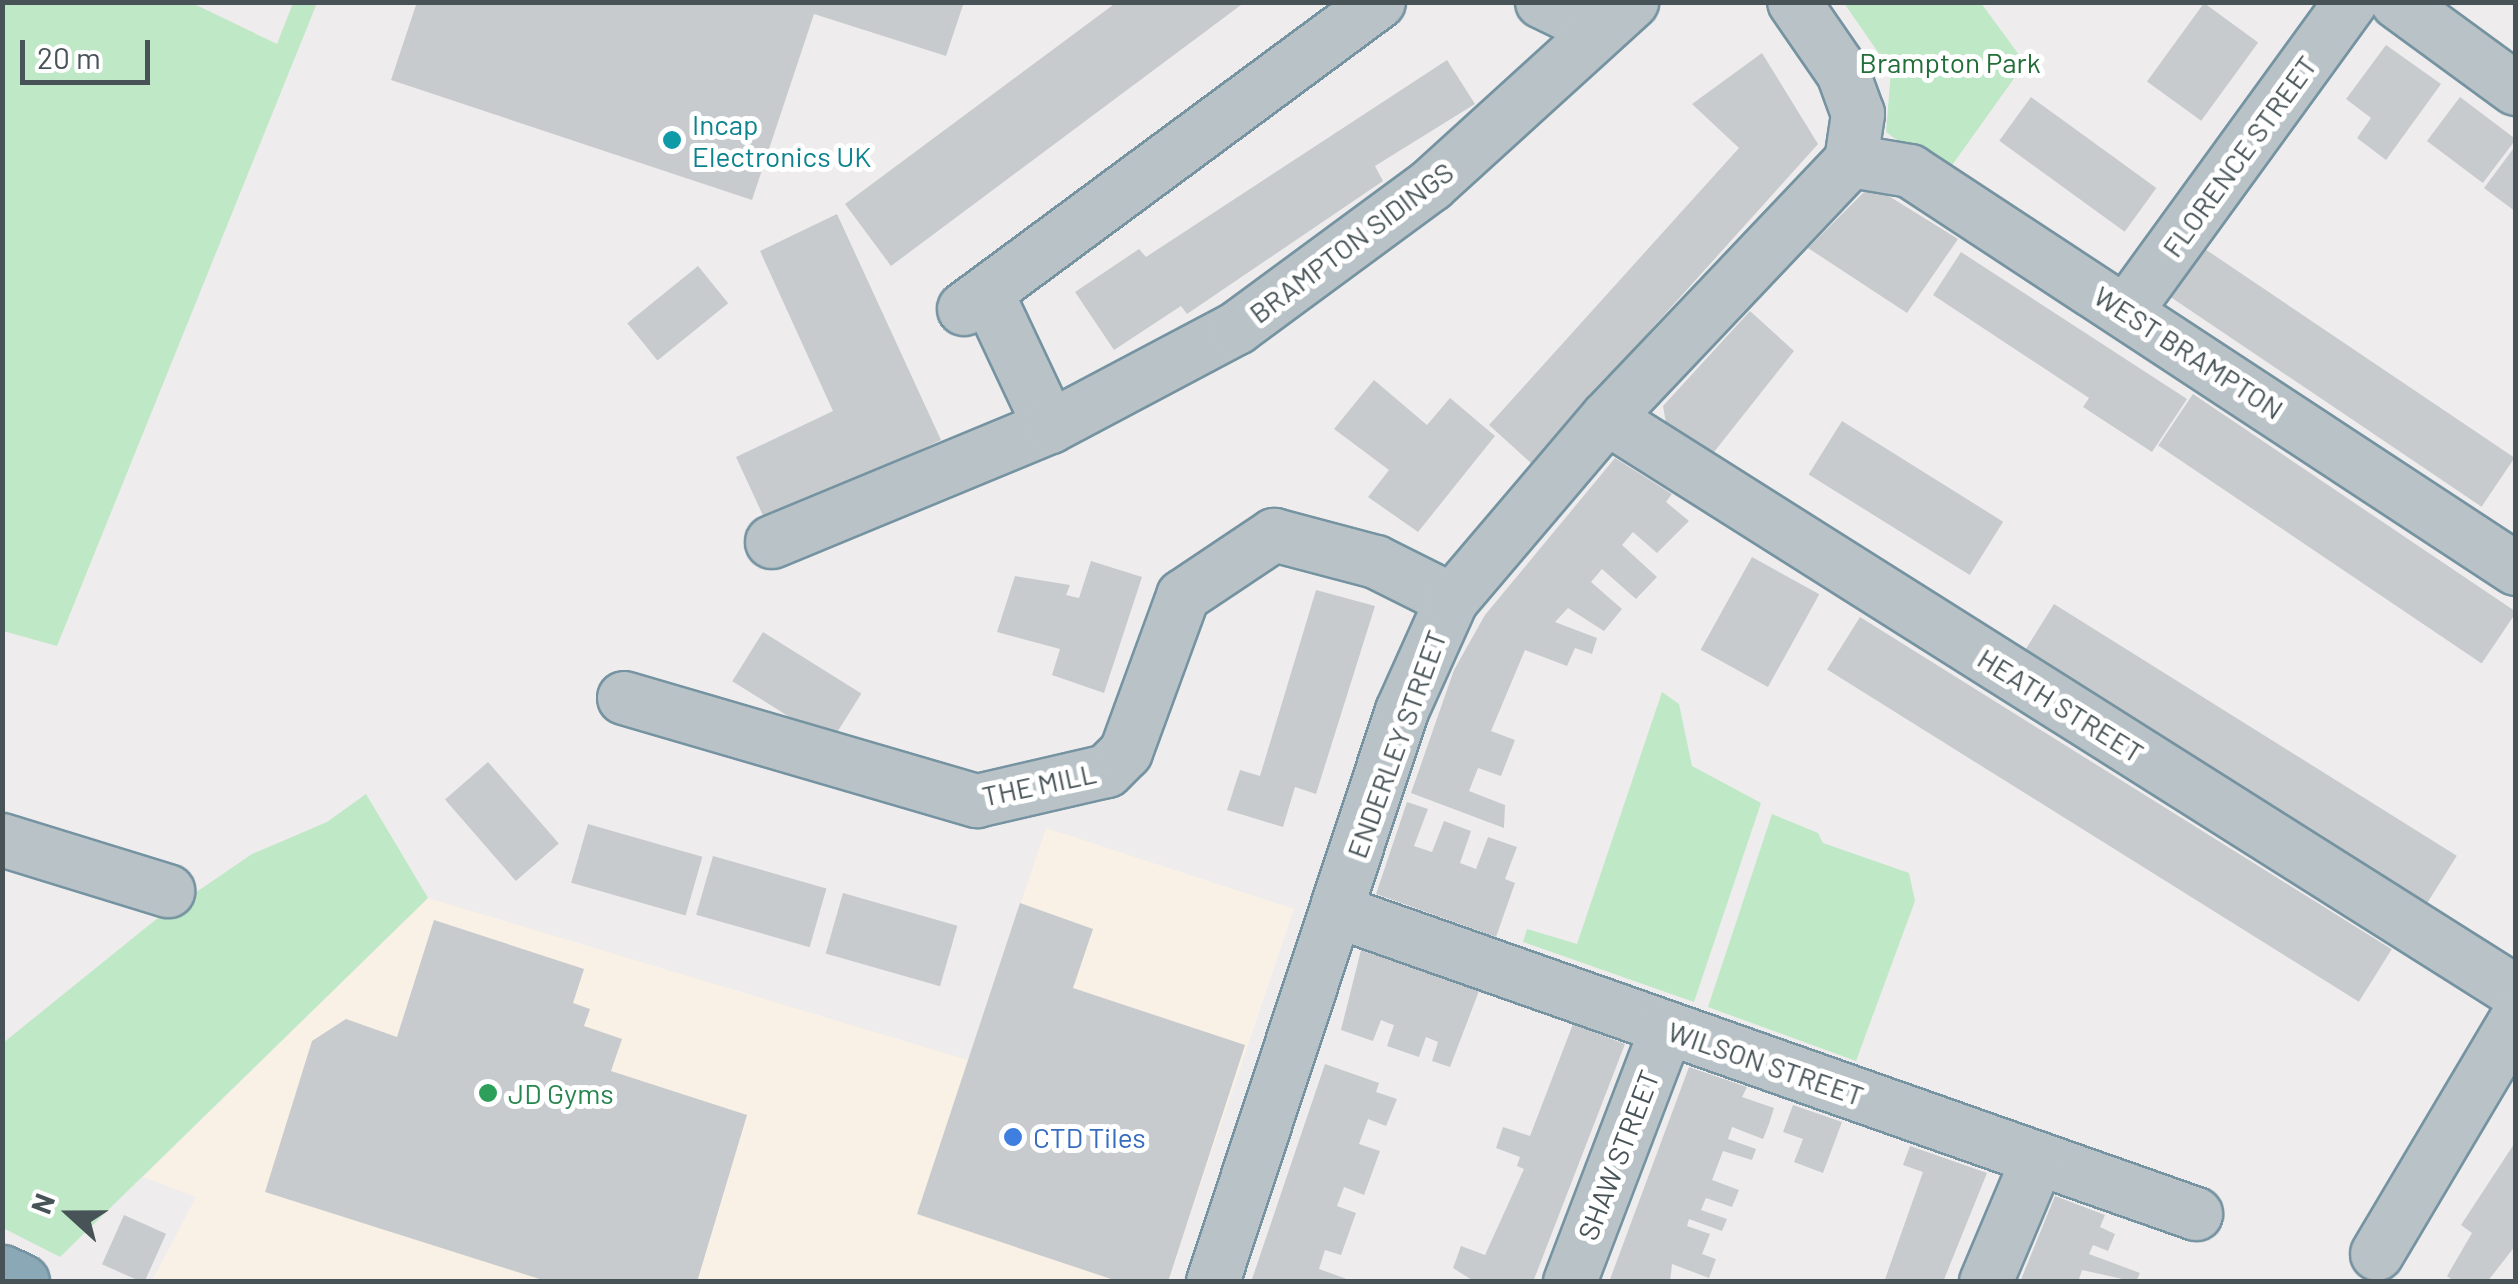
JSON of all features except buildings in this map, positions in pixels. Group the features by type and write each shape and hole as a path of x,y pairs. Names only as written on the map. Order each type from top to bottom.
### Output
{"highway":[{"path":"2,1273 20,1282"}],"street":[{"path":"1050,428 1022,358 975,301 1379,2"},
{"path":"1542,2 1616,16"},
{"path":"1794,2 1842,73 1858,114 1851,162"},
{"name":"FLORENCE STREET","path":"2126,310 2352,2"},
{"path":"2397,2 2516,89"},
{"name":"BRAMPTON SIDINGS","path":"772,542 1050,428 1237,328 1322,272 1616,16"},
{"name":"WEST BRAMPTON","path":"1851,162 1910,171 2516,568"},
{"name":"ENDERLEY STREET","path":"1213,1282 1402,710 1452,600 1607,418 1851,162"},
{"name":"HEATH STREET","path":"1607,418 2516,992"},
{"name":"THE MILL","path":"659,693 977,800 1107,771 1126,752 1182,596 1274,535 1376,562 1452,600"},
{"path":"2,840 168,891"},
{"name":"WILSON STREET","path":"1336,911 2196,1214"},
{"path":"2377,1254 2516,1020"},
{"name":"SHAW STREET","path":"1570,1282 1667,1028"},
{"path":"1986,1282 2038,1159"}],"shaded area":[{"path":"1046,828 1294,909 1168,1281 152,1281 196,1197 143,1177 428,898 968,1060"}],"green space":[{"path":"2,3 192,3 277,44 293,3 317,3 57,646 3,631"},
{"name":"Brampton Park","path":"1844,3 1981,3 2025,63 1945,175 1886,132 1891,71"},
{"path":"1662,692 1679,704 1692,766 1761,803 1694,1002 1523,942 1527,929 1577,944"},
{"path":"366,794 428,898 60,1257 3,1228 3,1043 154,921 252,854 327,822"},
{"path":"1772,814 1818,833 1823,843 1909,873 1915,901 1856,1061 1708,1007"}],"place":[{"name":"Incap Electronics UK","path":"672,140"},
{"name":"JD Gyms","path":"488,1093"},
{"name":"CTD Tiles","path":"1013,1137"}]}
